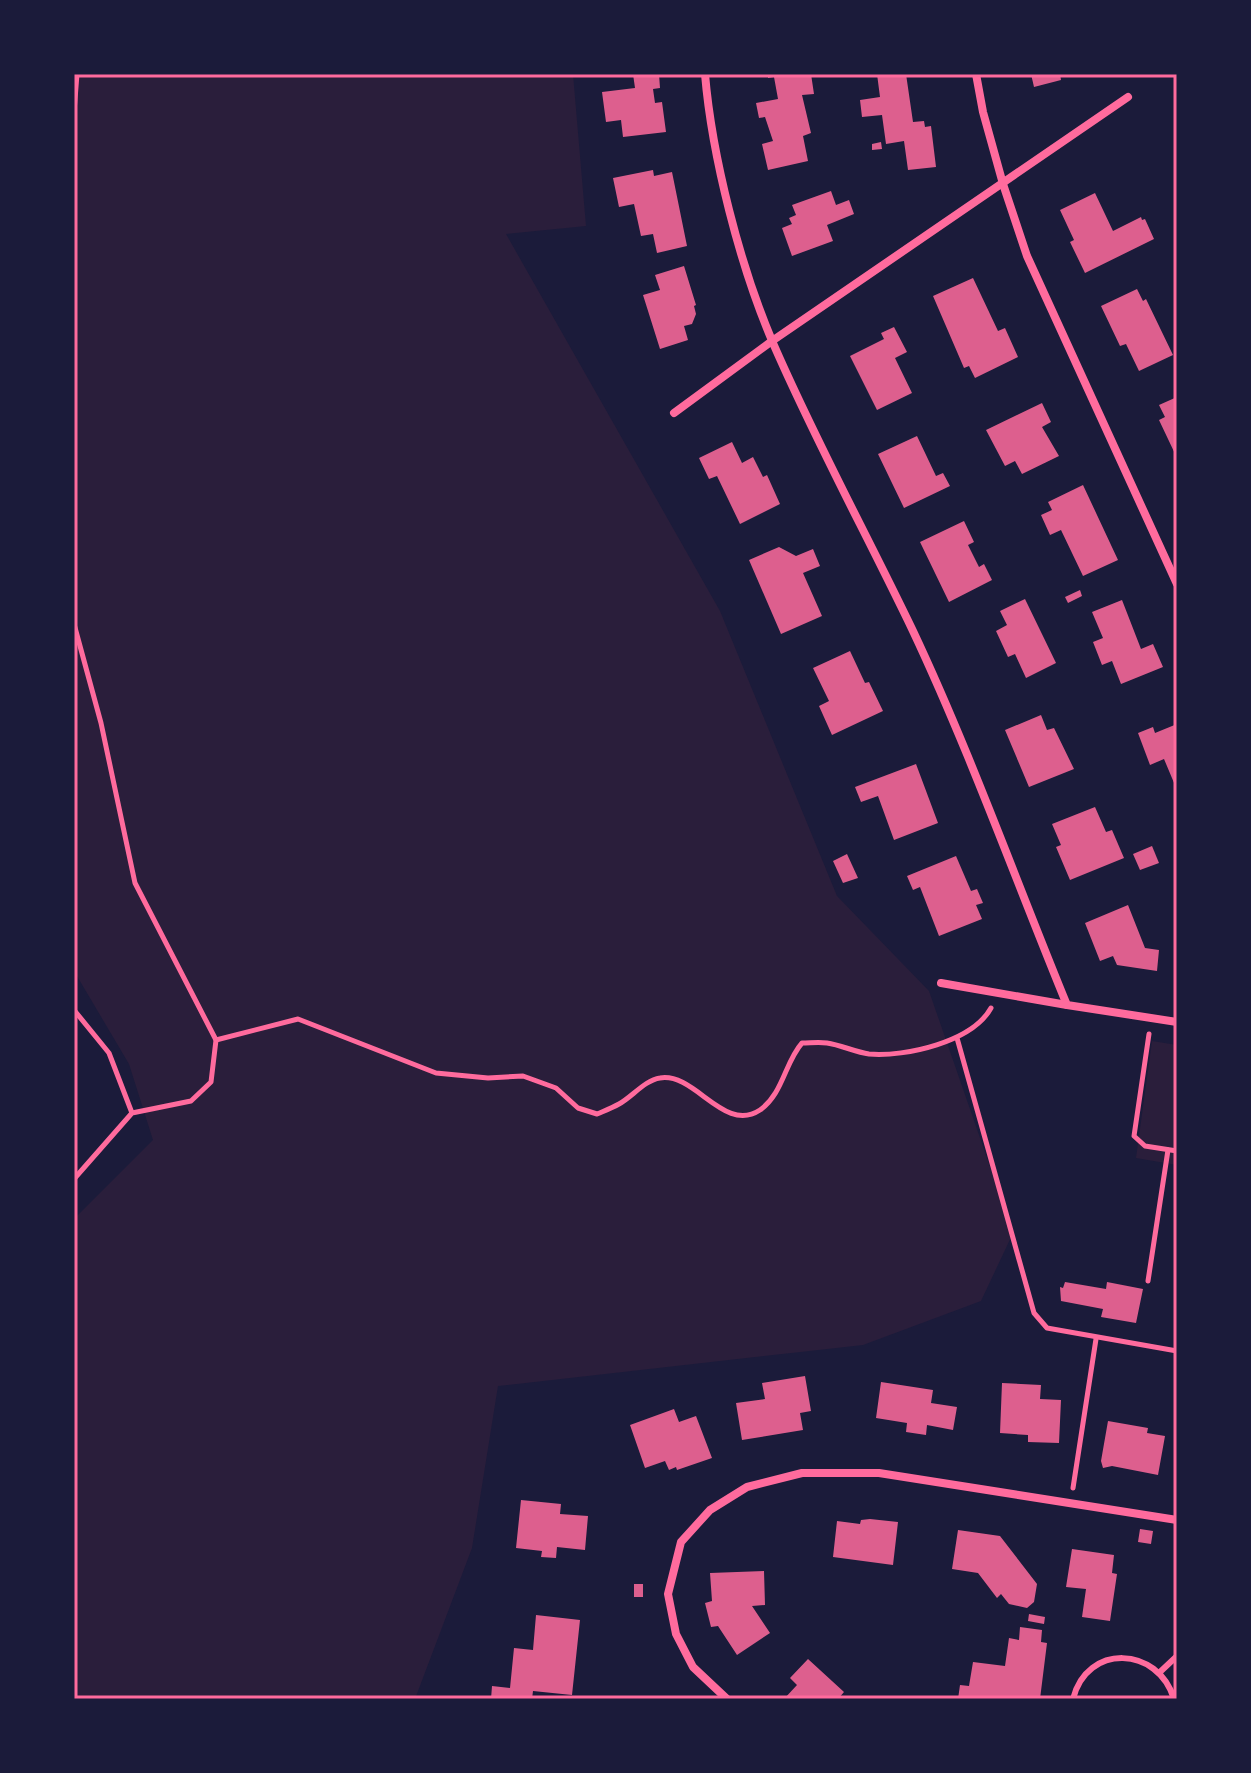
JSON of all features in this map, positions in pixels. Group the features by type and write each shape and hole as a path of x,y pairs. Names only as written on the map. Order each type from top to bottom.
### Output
{"street":[{"path":"705,74 707,105 725,187 744,260 772,341 914,634 1067,1005"},
{"path":"976,74 1003,184 1027,256 1177,584"},
{"path":"674,413 772,341 1128,97"},
{"path":"941,983 1177,1022"},
{"path":"727,1699 693,1667 676,1634 668,1594 681,1542 710,1510 747,1487 802,1473 879,1473 1177,1520"}],"lane":[{"path":"1160,1672 1177,1656"},
{"path":"1073,1699 1081,1679 1094,1667 1111,1659 1128,1658 1146,1662 1160,1672 1170,1686 1174,1699"}],"path":[{"path":"74,112 77,74"},
{"path":"74,624 101,723 135,883 216,1040 211,1082 191,1101 132,1113 74,1179"},
{"path":"216,1040 298,1019 436,1073 488,1078 523,1076 556,1088 578,1108 597,1114 620,1104 659,1077 678,1079 730,1112 744,1114 759,1110 778,1090 792,1054 802,1043 825,1042 868,1054 905,1053 957,1038 986,1017 1000,994"},
{"path":"74,1010 109,1053 132,1113"},
{"path":"1151,1018 1134,1136 1145,1146 1177,1151"},
{"path":"957,1038 1034,1313 1047,1328 1177,1351"},
{"path":"1148,1281 1168,1150"},
{"path":"1071,1503 1096,1339"}],"shaded area":[{"path":"74,74 573,74 586,226 506,234 720,611 837,896 929,991 1013,1233 981,1301 863,1345 498,1386 472,1548 415,1699 74,1699 74,1219 153,1140 129,1064 74,971"},
{"path":"1152,1041 1177,1045 1177,1165 1136,1158"}],"building":[{"path":"633,74 659,74 660,88 653,89 655,103 662,102 666,132 623,137 621,120 606,122 602,92 635,88"},
{"path":"768,74 811,74 814,94 802,95 811,133 803,136 808,161 768,170 762,144 773,141 765,117 759,118 756,103 778,99 774,77 768,78"},
{"path":"877,74 906,74 913,122 924,121 925,127 931,126 936,167 908,170 904,141 886,144 882,115 862,117 860,100 880,97"},
{"path":"1031,74 1060,74 1061,80 1034,87"},
{"path":"881,142 882,149 872,150 872,144"},
{"path":"653,170 654,176 672,172 687,246 657,253 653,234 641,236 634,204 619,207 613,178"},
{"path":"831,191 836,205 849,200 854,214 827,225 833,241 792,256 782,228 792,224 789,218 796,215 792,205"},
{"path":"1095,193 1113,231 1141,217 1145,219 1154,239 1085,273 1070,242 1074,240 1060,210"},
{"path":"684,266 696,314 692,324 684,326 688,340 660,349 643,295 660,290 655,275"},
{"path":"973,278 998,331 1005,328 1018,357 975,378 969,366 964,368 933,296"},
{"path":"1137,289 1143,301 1146,299 1173,355 1139,371 1126,344 1120,346 1101,306"},
{"path":"894,327 907,352 895,358 912,393 877,410 850,356 884,339 881,333"},
{"path":"1177,397 1177,458 1159,420 1165,417 1159,405"},
{"path":"1042,403 1051,422 1042,427 1059,456 1022,474 1015,461 1005,466 986,430"},
{"path":"917,436 936,476 943,473 950,486 904,508 878,454"},
{"path":"732,442 742,463 753,457 763,477 767,475 780,504 740,524 717,476 709,479 699,458"},
{"path":"1083,485 1118,560 1083,576 1061,530 1050,535 1041,515 1052,510 1048,502"},
{"path":"964,521 974,542 968,545 979,567 984,564 992,580 949,602 920,542"},
{"path":"779,547 796,556 813,549 820,566 803,573 822,616 781,634 749,560"},
{"path":"1080,590 1082,596 1068,603 1065,597"},
{"path":"1025,599 1056,663 1026,678 1015,654 1008,657 996,631 1007,625 1000,611"},
{"path":"1122,600 1141,649 1153,644 1163,667 1121,684 1112,661 1102,665 1093,642 1103,638 1092,612"},
{"path":"850,651 883,711 832,735 819,706 829,701 813,668"},
{"path":"1041,715 1047,730 1054,728 1074,769 1029,787 1005,730"},
{"path":"1177,724 1177,790 1164,759 1150,765 1138,733 1153,727 1155,733"},
{"path":"916,764 938,823 894,840 878,796 861,802 855,787"},
{"path":"1095,807 1106,832 1112,830 1124,858 1070,880 1056,847 1061,845 1052,824"},
{"path":"1152,846 1159,863 1140,870 1133,854"},
{"path":"847,854 858,878 843,883 833,861"},
{"path":"956,856 971,891 977,889 983,903 976,905 982,919 939,936 920,887 913,890 907,876"},
{"path":"1128,905 1145,948 1159,950 1157,971 1117,965 1113,956 1100,961 1085,923"},
{"path":"1065,1282 1106,1289 1107,1282 1143,1289 1136,1323 1101,1317 1103,1309 1061,1301 1060,1287 1063,1288"},
{"path":"805,1376 811,1411 800,1413 803,1430 742,1440 736,1403 765,1399 762,1383"},
{"path":"881,1382 933,1390 931,1403 957,1407 953,1430 927,1425 926,1435 906,1432 907,1423 876,1418"},
{"path":"1002,1383 1041,1385 1040,1399 1061,1400 1059,1443 1028,1442 1028,1435 1000,1433"},
{"path":"674,1409 679,1422 696,1416 712,1458 677,1470 676,1467 669,1470 665,1461 645,1468 630,1425"},
{"path":"1108,1421 1148,1428 1147,1433 1165,1436 1158,1475 1112,1466 1103,1468 1101,1461"},
{"path":"521,1500 561,1504 560,1514 588,1516 585,1550 557,1547 556,1558 541,1557 542,1551 516,1548"},
{"path":"861,1520 898,1522 893,1565 833,1557 837,1521 860,1524"},
{"path":"1140,1529 1153,1531 1151,1544 1138,1542"},
{"path":"958,1530 1000,1536 1037,1584 1034,1602 1027,1608 1009,1604 1001,1594 997,1598 978,1573 952,1569"},
{"path":"1072,1549 1114,1555 1112,1573 1117,1574 1110,1621 1082,1617 1086,1589 1066,1587"},
{"path":"764,1571 765,1605 752,1606 770,1633 737,1655 718,1626 711,1627 705,1603 712,1601 710,1573"},
{"path":"634,1584 643,1584 643,1597 634,1597"},
{"path":"1029,1614 1045,1617 1044,1624 1028,1621"},
{"path":"536,1615 580,1620 572,1695 533,1691 532,1699 491,1699 492,1686 510,1688 514,1648 533,1650"},
{"path":"1020,1627 1042,1630 1041,1642 1047,1643 1040,1699 958,1699 960,1685 969,1686 973,1662 1005,1666 1009,1638 1019,1640"},
{"path":"808,1659 844,1692 838,1699 784,1699 797,1685 790,1678"}]}
